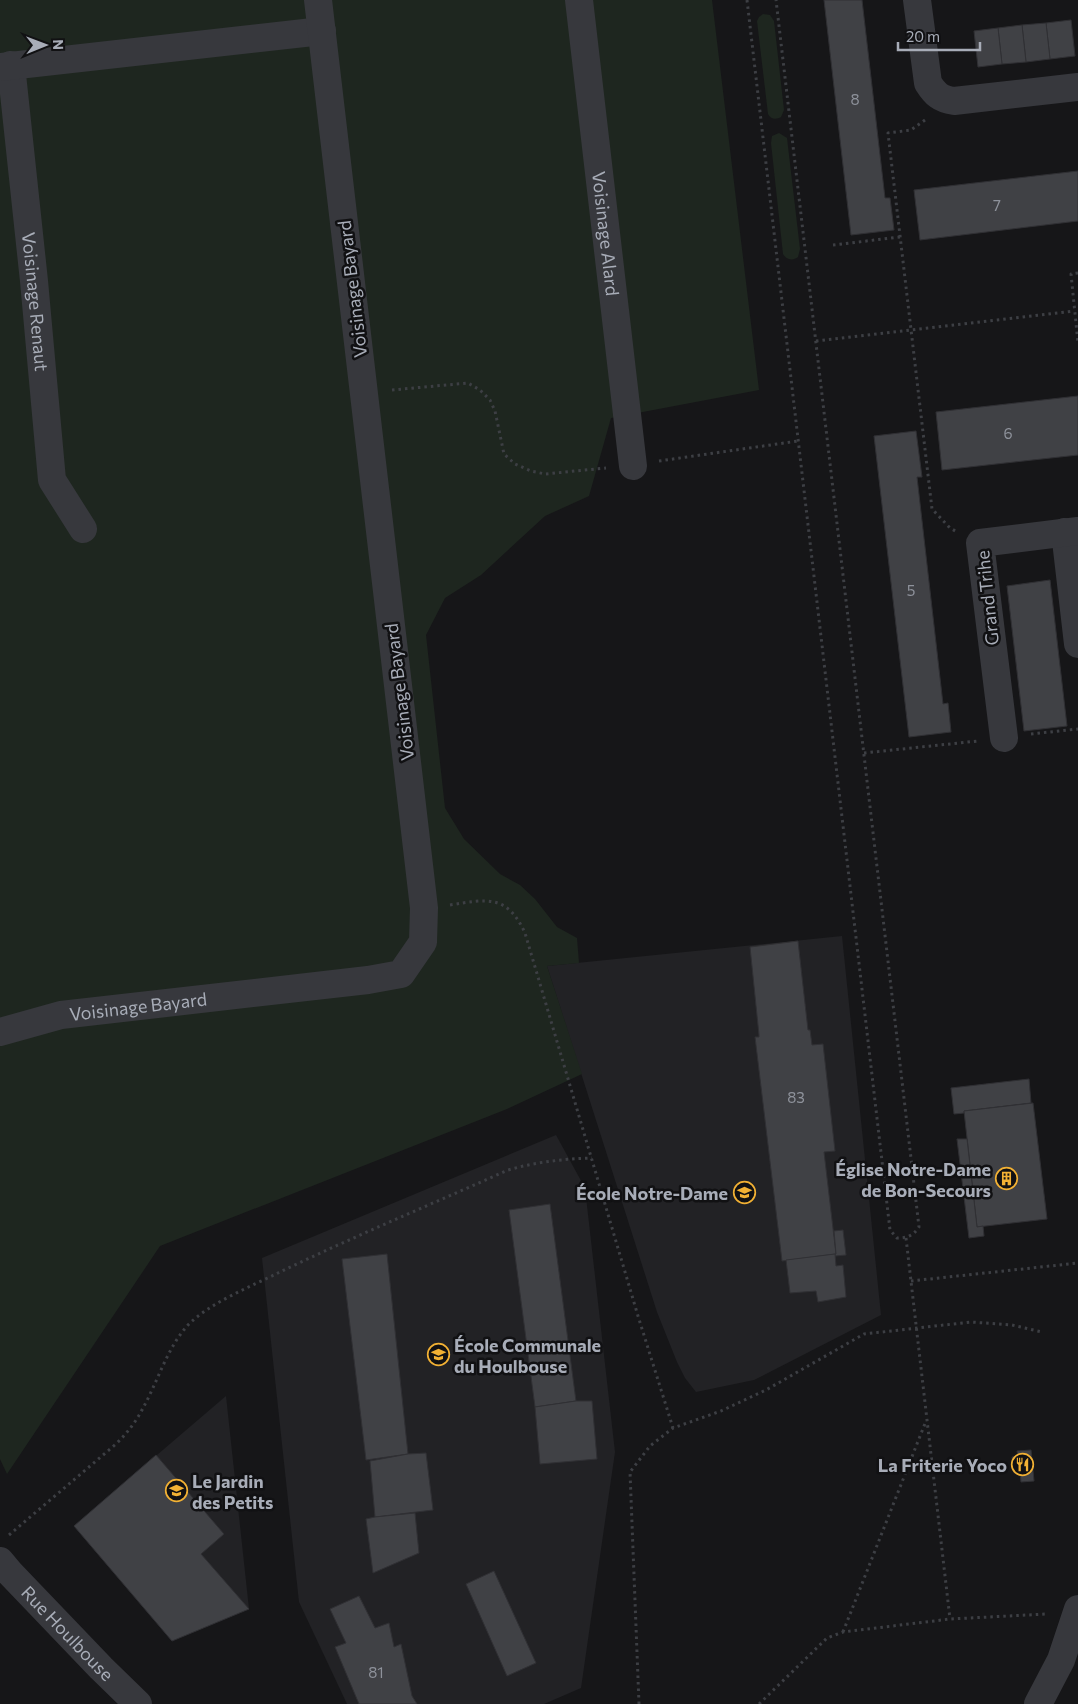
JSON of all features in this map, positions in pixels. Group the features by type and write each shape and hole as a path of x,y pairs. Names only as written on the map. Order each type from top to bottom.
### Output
{"street":[{"name":"Voisinage Bayard","path":"0,1032 61,1015 368,980 401,974 423,942 424,908 318,0"},
{"name":"Voisinage Alard","path":"580,0 633,466"},
{"path":"917,0 928,83 935,94 949,100 1078,87"},
{"name":"Voisinage Renaut","path":"84,529 52,480 34,281 5,66 322,30"},
{"path":"1072,531 1078,644"},
{"name":"Grand Trihe","path":"1004,738 980,543 1072,531"},
{"name":"Rue Houlbouse","path":"5,1557 101,1668 138,1704"},
{"path":"1038,1704 1061,1660 1078,1611"}],"path":[{"path":"747,0 890,1230 897,1238 906,1238 915,1233 919,1227 776,0"},
{"path":"949,100 911,130 888,133 932,509 950,528 980,543"},
{"path":"832,244 900,237"},
{"path":"1078,273 1071,274 1078,343"},
{"path":"816,341 1074,311"},
{"path":"364,392 468,383 480,390 490,400 495,411 504,454 515,464 531,471 545,474 633,466 798,441"},
{"path":"864,753 1078,729"},
{"path":"424,908 489,901 500,903 518,918 534,961 673,1428"},
{"path":"5,1557 124,1436 143,1408 177,1339 189,1325 208,1310 327,1249 508,1170 553,1160 592,1158"},
{"path":"906,1238 950,1619"},
{"path":"911,1281 1078,1263"},
{"path":"639,1704 630,1472 650,1446 673,1428 722,1411 766,1390 864,1334 971,1322 1012,1325 1042,1332"},
{"path":"844,1632 927,1420"},
{"path":"759,1704 827,1638 844,1632 950,1619 1078,1611"}],"shaded area":[{"path":"0,0 712,0 759,390 611,418 589,496 545,516 481,575 445,598 426,635 445,808 464,839 500,874 520,885 535,899 557,927 577,938 579,963 547,966 582,1074 507,1109 160,1246 7,1474 0,1459"},
{"path":"763,14 770,15 774,21 784,110 781,117 773,119 768,114 757,21"},
{"path":"779,133 787,138 800,249 798,257 792,259 786,258 783,254 771,143 772,136"},
{"name":"École Notre-Dame","path":"842,936 881,1315 754,1380 696,1392 685,1378 677,1362 657,1312 547,966"},
{"name":"École Communale du Houlbouse","path":"556,1135 585,1188 615,1452 581,1688 544,1704 347,1704 299,1602 262,1258"},
{"name":"Le Jardin des Petits","path":"226,1396 249,1609 172,1641 74,1526"}],"building":[{"path":"824,0 862,0 885,198 890,198 894,230 851,235"},
{"path":"1071,20 1075,56 1050,59 1046,23"},
{"path":"1046,23 1050,59 1026,62 1022,25"},
{"path":"1022,25 1026,62 1002,64 998,28"},
{"path":"998,28 1002,64 978,67 974,31"},
{"path":"1078,171 1078,221 920,240 914,190"},
{"path":"1078,396 1078,455 942,470 936,412"},
{"path":"916,431 922,477 917,477 943,704 948,703 951,732 909,737 874,436"},
{"path":"1050,580 1067,726 1024,731 1007,586"},
{"path":"798,941 808,1030 810,1030 812,1045 823,1044 835,1151 824,1152 836,1254 782,1261 755,1037 759,1037 759,1035 750,947"},
{"path":"1029,1079 1031,1103 964,1111 964,1113 954,1114 951,1088"},
{"name":"Église Notre-Dame de Bon-Secours","path":"1033,1103 1047,1219 977,1227 964,1111"},
{"path":"957,1139 967,1139 977,1227 983,1226 984,1236 969,1238"},
{"path":"550,1204 576,1401 535,1407 509,1210"},
{"path":"843,1230 846,1255 835,1256 834,1231"},
{"path":"387,1254 408,1454 366,1460 342,1259"},
{"path":"835,1254 836,1266 843,1265 846,1297 818,1302 816,1291 790,1293 786,1260"},
{"path":"576,1401 592,1401 597,1459 540,1464 535,1407"},
{"name":"La Friterie Yoco","path":"1031,1450 1034,1481 1021,1482 1020,1472 1014,1473 1012,1457 1018,1456 1017,1451"},
{"path":"426,1453 433,1510 375,1517 370,1461 408,1454"},
{"name":"Le Jardin des Petits","path":"156,1455 224,1534 201,1554 249,1609 172,1641 74,1526"},
{"path":"415,1513 419,1553 373,1573 366,1519"},
{"path":"494,1571 536,1663 507,1676 466,1584"},
{"path":"359,1596 375,1628 389,1623 394,1647 401,1644 412,1696 417,1704 359,1704 335,1647 346,1643 330,1609"}],"place":[{"name":"Église Notre-Dame de Bon-Secours","path":"1007,1179"},
{"name":"École Notre-Dame","path":"744,1193"},
{"name":"École Communale du Houlbouse","path":"438,1355"},
{"name":"La Friterie Yoco","path":"1023,1465"},
{"name":"Le Jardin des Petits","path":"176,1491"}]}
